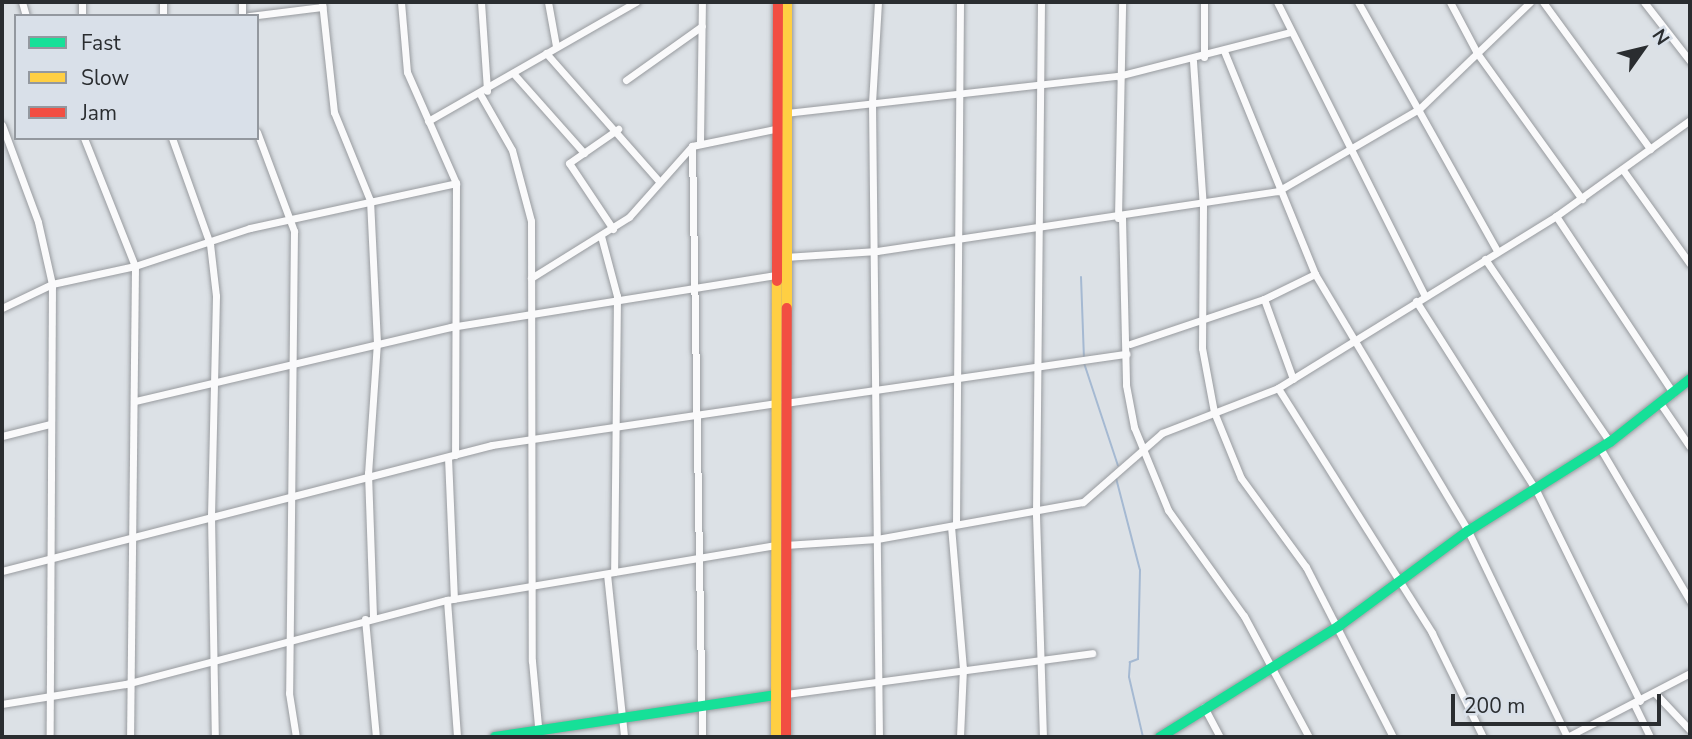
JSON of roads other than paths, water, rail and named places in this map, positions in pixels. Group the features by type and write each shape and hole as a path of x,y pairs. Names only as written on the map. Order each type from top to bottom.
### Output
{"main road":[{"path":"778,2 774,275 780,403"},
{"path":"786,737 782,694 780,403 787,2"},
{"path":"1160,737 1271,665 1339,626 1468,531 1605,445 1690,379"},
{"path":"495,737 539,733 700,702 782,694"},
{"path":"776,737 782,694"}],"street":[{"path":"401,2 407,72 456,183 451,327 451,599 457,737"},
{"path":"481,2 483,93 512,150 531,221 526,230 533,312 531,584 539,733"},
{"path":"548,2 556,46"},
{"path":"428,121 483,93 623,4 636,2"},
{"path":"700,142 702,2"},
{"path":"878,2 872,103 877,251 873,393 879,737"},
{"path":"960,2 954,525 963,668 960,737"},
{"path":"1041,2 1037,83 1036,514 1043,737"},
{"path":"1122,2 1118,76 1120,218 1130,344 1127,354 1130,410 1168,510 1271,665 1309,737"},
{"path":"1204,2 1204,57"},
{"path":"1277,2 1425,296"},
{"path":"1359,2 1497,251"},
{"path":"1450,2 1477,53 1582,199"},
{"path":"784,258 877,251 1037,225 1120,218 1203,206 1278,191 1351,152 1419,109 1530,2"},
{"path":"1543,2 1650,149"},
{"path":"1644,2 1690,61"},
{"path":"259,14 322,4 334,112 370,200 377,342 368,473 369,617 376,737"},
{"path":"626,80 702,26"},
{"path":"786,113 957,90 1118,76 1192,61 1290,32"},
{"path":"1224,51 1278,191 1315,274 1351,342 1468,531 1567,737 1637,703 1690,673"},
{"path":"545,53 618,129 658,180"},
{"path":"1192,61 1203,206 1202,318 1214,412 1241,478 1306,567 1339,626 1393,737"},
{"path":"513,73 584,153"},
{"path":"2,704 54,699 127,684 212,657 292,640 369,617 531,584 780,545 877,539 1066,509 1110,481 1143,446 1214,412 1278,388 1556,216 1689,123"},
{"path":"2,125 38,222 52,284 50,424 54,699 50,737"},
{"path":"613,229 569,163 618,129"},
{"path":"531,278 613,229 692,146 700,142 775,129"},
{"path":"259,137 289,219 296,365 289,494 296,737"},
{"path":"84,140 135,266 133,537 127,684 130,737"},
{"path":"173,140 210,244 213,384 212,657 215,737"},
{"path":"692,146 696,287 692,416 702,737"},
{"path":"1623,170 1690,264"},
{"path":"2,308 52,284 135,266 289,219 456,183"},
{"path":"1556,216 1673,393"},
{"path":"601,236 617,296 611,428 610,573 624,737"},
{"path":"1485,259 1605,445 1690,601"},
{"path":"1130,344 1264,299 1315,274"},
{"path":"135,401 296,365 377,342 451,327 617,296 774,275"},
{"path":"1264,299 1293,379"},
{"path":"1416,301 1536,490 1637,703 1650,737"},
{"path":"2,571 368,473 532,438 780,403 1078,366 1127,354"},
{"path":"1278,388 1402,582 1483,737"},
{"path":"1660,403 1690,446"},
{"path":"2,436 50,424"},
{"path":"782,694 1042,656 1092,653"},
{"path":"1654,693 1690,730"},
{"path":"1204,708 1220,737"}],"waterway":[{"path":"1081,277 1084,357"},
{"path":"1084,363 1118,466"},
{"path":"1116,478 1140,570 1138,659 1130,662 1129,677 1143,737"}]}
